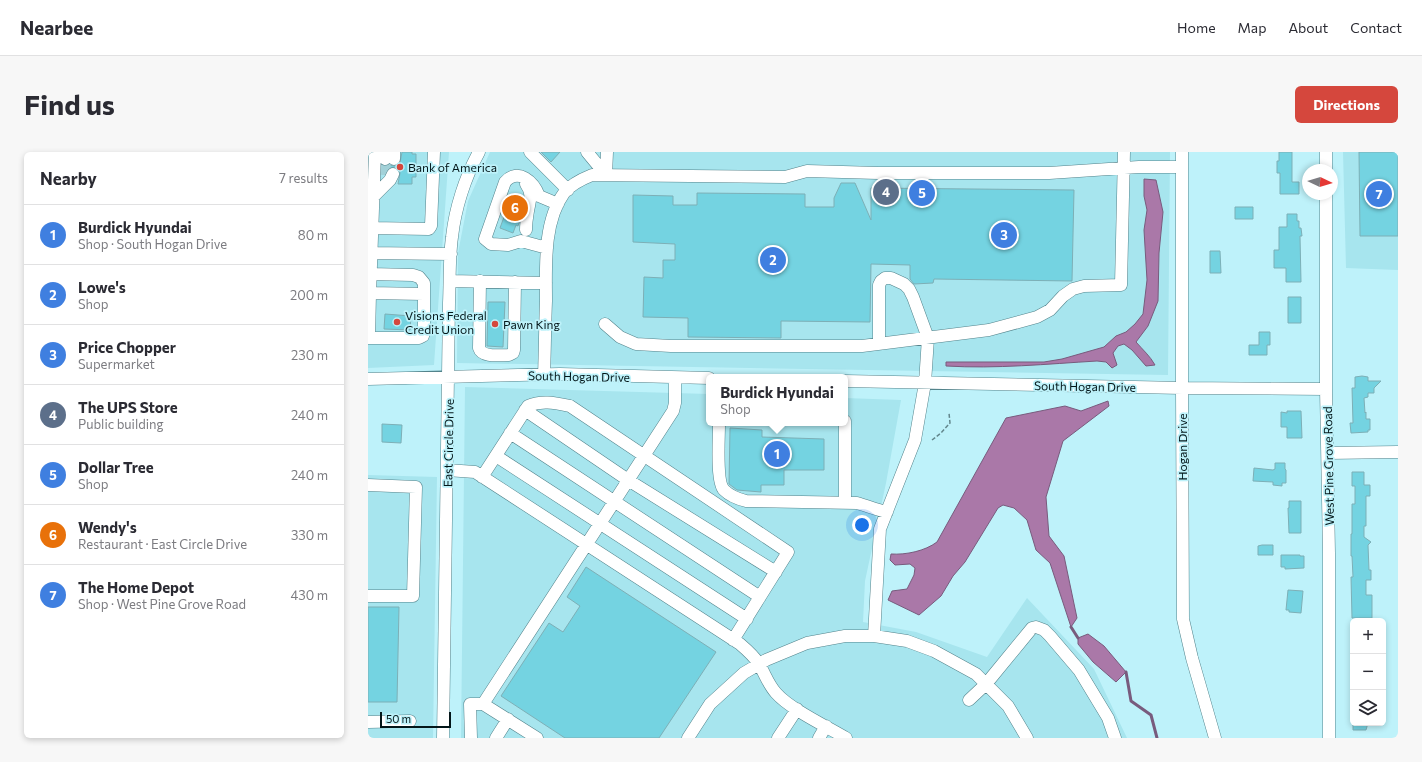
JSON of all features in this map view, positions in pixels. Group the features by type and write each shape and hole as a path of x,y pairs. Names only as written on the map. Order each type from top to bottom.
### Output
{"street":[{"path":"372,228 429,230 432,226 434,152"},
{"name":"East Circle Drive","path":"443,738 451,254 454,225 460,200 479,152"},
{"path":"530,152 568,190"},
{"path":"538,152 560,175"},
{"path":"587,152 606,175"},
{"path":"606,175 607,152"},
{"path":"605,324 620,337 636,344 671,346 862,346 989,330 1037,316 1050,310 1062,296 1073,290 1084,286 1121,285 1124,152"},
{"name":"Hogan Drive","path":"1182,152 1184,619 1192,658 1214,738"},
{"path":"1326,152 1326,164"},
{"path":"370,274 413,275 419,277 424,283 423,336 419,338 368,338 370,274 369,253 373,202 388,155"},
{"path":"544,375 547,248 550,227 558,204 568,190 579,181 592,175 785,177 807,171 878,173 1049,173 1124,168 1182,167"},
{"path":"539,196 524,236 508,244 490,243 485,239 505,182 508,178 518,176 528,180 534,185 539,196 558,204"},
{"path":"373,202 387,177"},
{"path":"490,243 510,189 516,182 521,181 526,184 531,192 524,236"},
{"name":"West Pine Grove Road","path":"1326,200 1329,738"},
{"path":"524,236 547,248"},
{"path":"369,253 451,254"},
{"path":"874,636 880,530 915,440 925,383 928,338 914,297 904,284 891,278 885,278 879,285 878,344"},
{"path":"450,281 546,283"},
{"path":"480,281 480,351 484,354 509,355 513,353 514,350 515,282"},
{"path":"369,293 424,294"},
{"name":"South Hogan Drive","path":"368,379 544,375 706,378"},
{"path":"483,704 673,411 675,403 675,378"},
{"name":"South Hogan Drive","path":"848,381 1182,388 1326,389"},
{"path":"482,477 528,406 536,402 555,403 570,406 788,552 733,640"},
{"path":"525,410 628,480 776,572"},
{"path":"719,426 719,480 723,489 735,498 746,501 858,503 867,505 875,510 887,512"},
{"path":"845,426 845,502"},
{"path":"510,433 760,597"},
{"path":"1328,453 1398,452"},
{"path":"496,456 746,619"},
{"path":"447,470 475,472 733,640 752,655 759,664 769,686 777,695 796,709 846,738"},
{"path":"368,485 416,487 412,596 368,596"},
{"path":"968,700 986,684 1032,628 1036,627 1044,630 1079,670 1108,718 1115,738"},
{"path":"688,738 710,704 744,673 766,660 807,644 845,636 874,636 907,641 934,651 976,674 1008,706 1027,738"},
{"path":"471,738 470,704 483,704 508,719 529,736"},
{"path":"778,738 796,709"},
{"path":"496,738 508,719"},
{"path":"368,722 410,721"},
{"path":"819,738 826,726"}],"path":[{"path":"932,440 950,423 948,413"}],"shaded area":[{"path":"368,152 449,152 434,365 368,368"},
{"path":"490,152 1170,152 1168,375 457,363 458,253 468,201"},
{"path":"1343,152 1398,152 1398,270 1346,268"},
{"path":"1144,179 1156,180 1163,212 1159,253 1158,301 1148,326 1136,342 1155,365 1146,366 1132,350 1124,344 1118,346 1113,353 1117,365 1112,368 1106,362 1097,361 1003,367 946,366 946,362 1044,362 1062,359 1104,347 1116,336 1126,332 1135,324 1143,314 1147,280 1144,230 1147,210 1144,196"},
{"path":"465,387 706,394 706,426 848,426 848,398 901,400 886,483 865,581 863,622 916,632 987,657 1027,598 1094,669 1127,738 461,738"},
{"path":"1108,401 1109,406 1063,441 1046,497 1049,536 1064,556 1077,618 1071,627 1050,563 1036,550 1027,520 1014,508 1003,505 998,508 965,562 953,576 941,596 919,615 888,600 892,591 907,589 914,575 915,568 910,564 895,565 890,560 891,554 915,552 927,548 937,542 1006,418 1065,406 1081,411"},
{"path":"368,475 437,477 433,738 368,738"},
{"path":"1088,634 1104,646 1126,672 1116,682 1093,662 1078,644 1078,638"}],"building":[{"name":"Bank of America","path":"402,152 412,152 412,154 416,154 416,177 412,177 412,184 398,184 400,173 396,167 389,168 384,174 385,166 394,166 400,163"},
{"path":"541,152 560,152 551,162"},
{"path":"1279,152 1292,152 1292,182 1299,182 1299,194 1280,194 1280,173 1277,173"},
{"path":"1359,152 1398,152 1398,236 1360,236"},
{"path":"841,183 855,183 871,220 871,188 1074,190 1072,281 934,279 933,283 914,284 910,279 910,265 871,264 870,322 781,321 781,338 688,337 688,318 643,317 644,277 663,278 663,260 675,260 675,244 633,242 633,195 673,196 673,205 697,205 697,193 805,194 805,207 834,207 834,198"},
{"path":"512,195 523,199 519,223 518,226 516,225 513,233 500,228"},
{"path":"1235,207 1253,207 1253,219 1235,219"},
{"path":"1287,214 1297,214 1299,228 1301,228 1301,282 1286,282 1286,268 1274,268 1274,250 1279,250 1279,227 1287,227"},
{"path":"1210,251 1220,251 1221,273 1210,273"},
{"path":"1288,297 1301,297 1301,323 1288,323"},
{"name":"Pawn King","path":"488,302 505,302 503,347 487,346"},
{"name":"Visions Federal Credit Union","path":"385,314 411,316 410,330 384,329"},
{"path":"1259,332 1270,332 1270,345 1267,345 1267,355 1249,355 1249,345 1259,345"},
{"path":"1355,377 1368,377 1368,381 1381,381 1374,388 1374,393 1368,393 1368,397 1364,398 1366,419 1370,419 1370,430 1368,430 1368,432 1351,433 1350,423 1353,423 1352,388 1355,388"},
{"path":"1287,411 1301,411 1302,438 1287,438 1287,427 1281,427 1281,412 1287,413"},
{"path":"382,424 402,425 401,443 382,442"},
{"path":"730,428 762,430 762,437 824,439 824,470 784,470 784,485 761,485 761,492 737,490 729,484"},
{"path":"1275,463 1285,463 1286,483 1282,483 1282,486 1273,485 1273,482 1253,481 1254,468 1273,470 1275,469"},
{"path":"1352,472 1364,472 1364,485 1370,485 1370,496 1366,496 1366,526 1364,526 1364,537 1371,542 1368,545 1371,580 1366,580 1366,595 1372,595 1372,618 1352,618 1351,577 1353,577 1351,534 1352,504 1355,504 1355,486 1352,486"},
{"path":"1289,501 1301,501 1301,533 1289,533"},
{"path":"1273,545 1273,555 1258,555 1258,546"},
{"path":"1281,555 1304,556 1304,568 1285,569 1285,567 1281,567"},
{"path":"586,567 716,652 659,738 565,738 501,696 549,623 563,632 580,606 567,597"},
{"path":"1288,590 1303,591 1301,613 1289,612 1289,610 1286,610"},
{"path":"368,607 399,607 397,702 368,702"},
{"path":"1353,726 1367,726 1366,730 1353,730"}],"waterway":[{"path":"1071,627 1078,638"},
{"path":"1126,672 1131,701 1151,715 1157,738"}],"tunnel":[{"path":"384,175 385,159"}],"place":[{"name":"Bank of America","path":"400,167"},
{"name":"The UPS Store","path":"886,192"},
{"name":"Dollar Tree","path":"922,193"},
{"name":"The Home Depot","path":"1379,194"},
{"name":"Wendy's","path":"515,208"},
{"name":"Price Chopper","path":"1004,235"},
{"name":"Lowe's","path":"773,260"},
{"name":"Visions Federal Credit Union","path":"397,322"},
{"name":"Pawn King","path":"495,324"},
{"name":"Burdick Hyundai","path":"777,454"}]}
